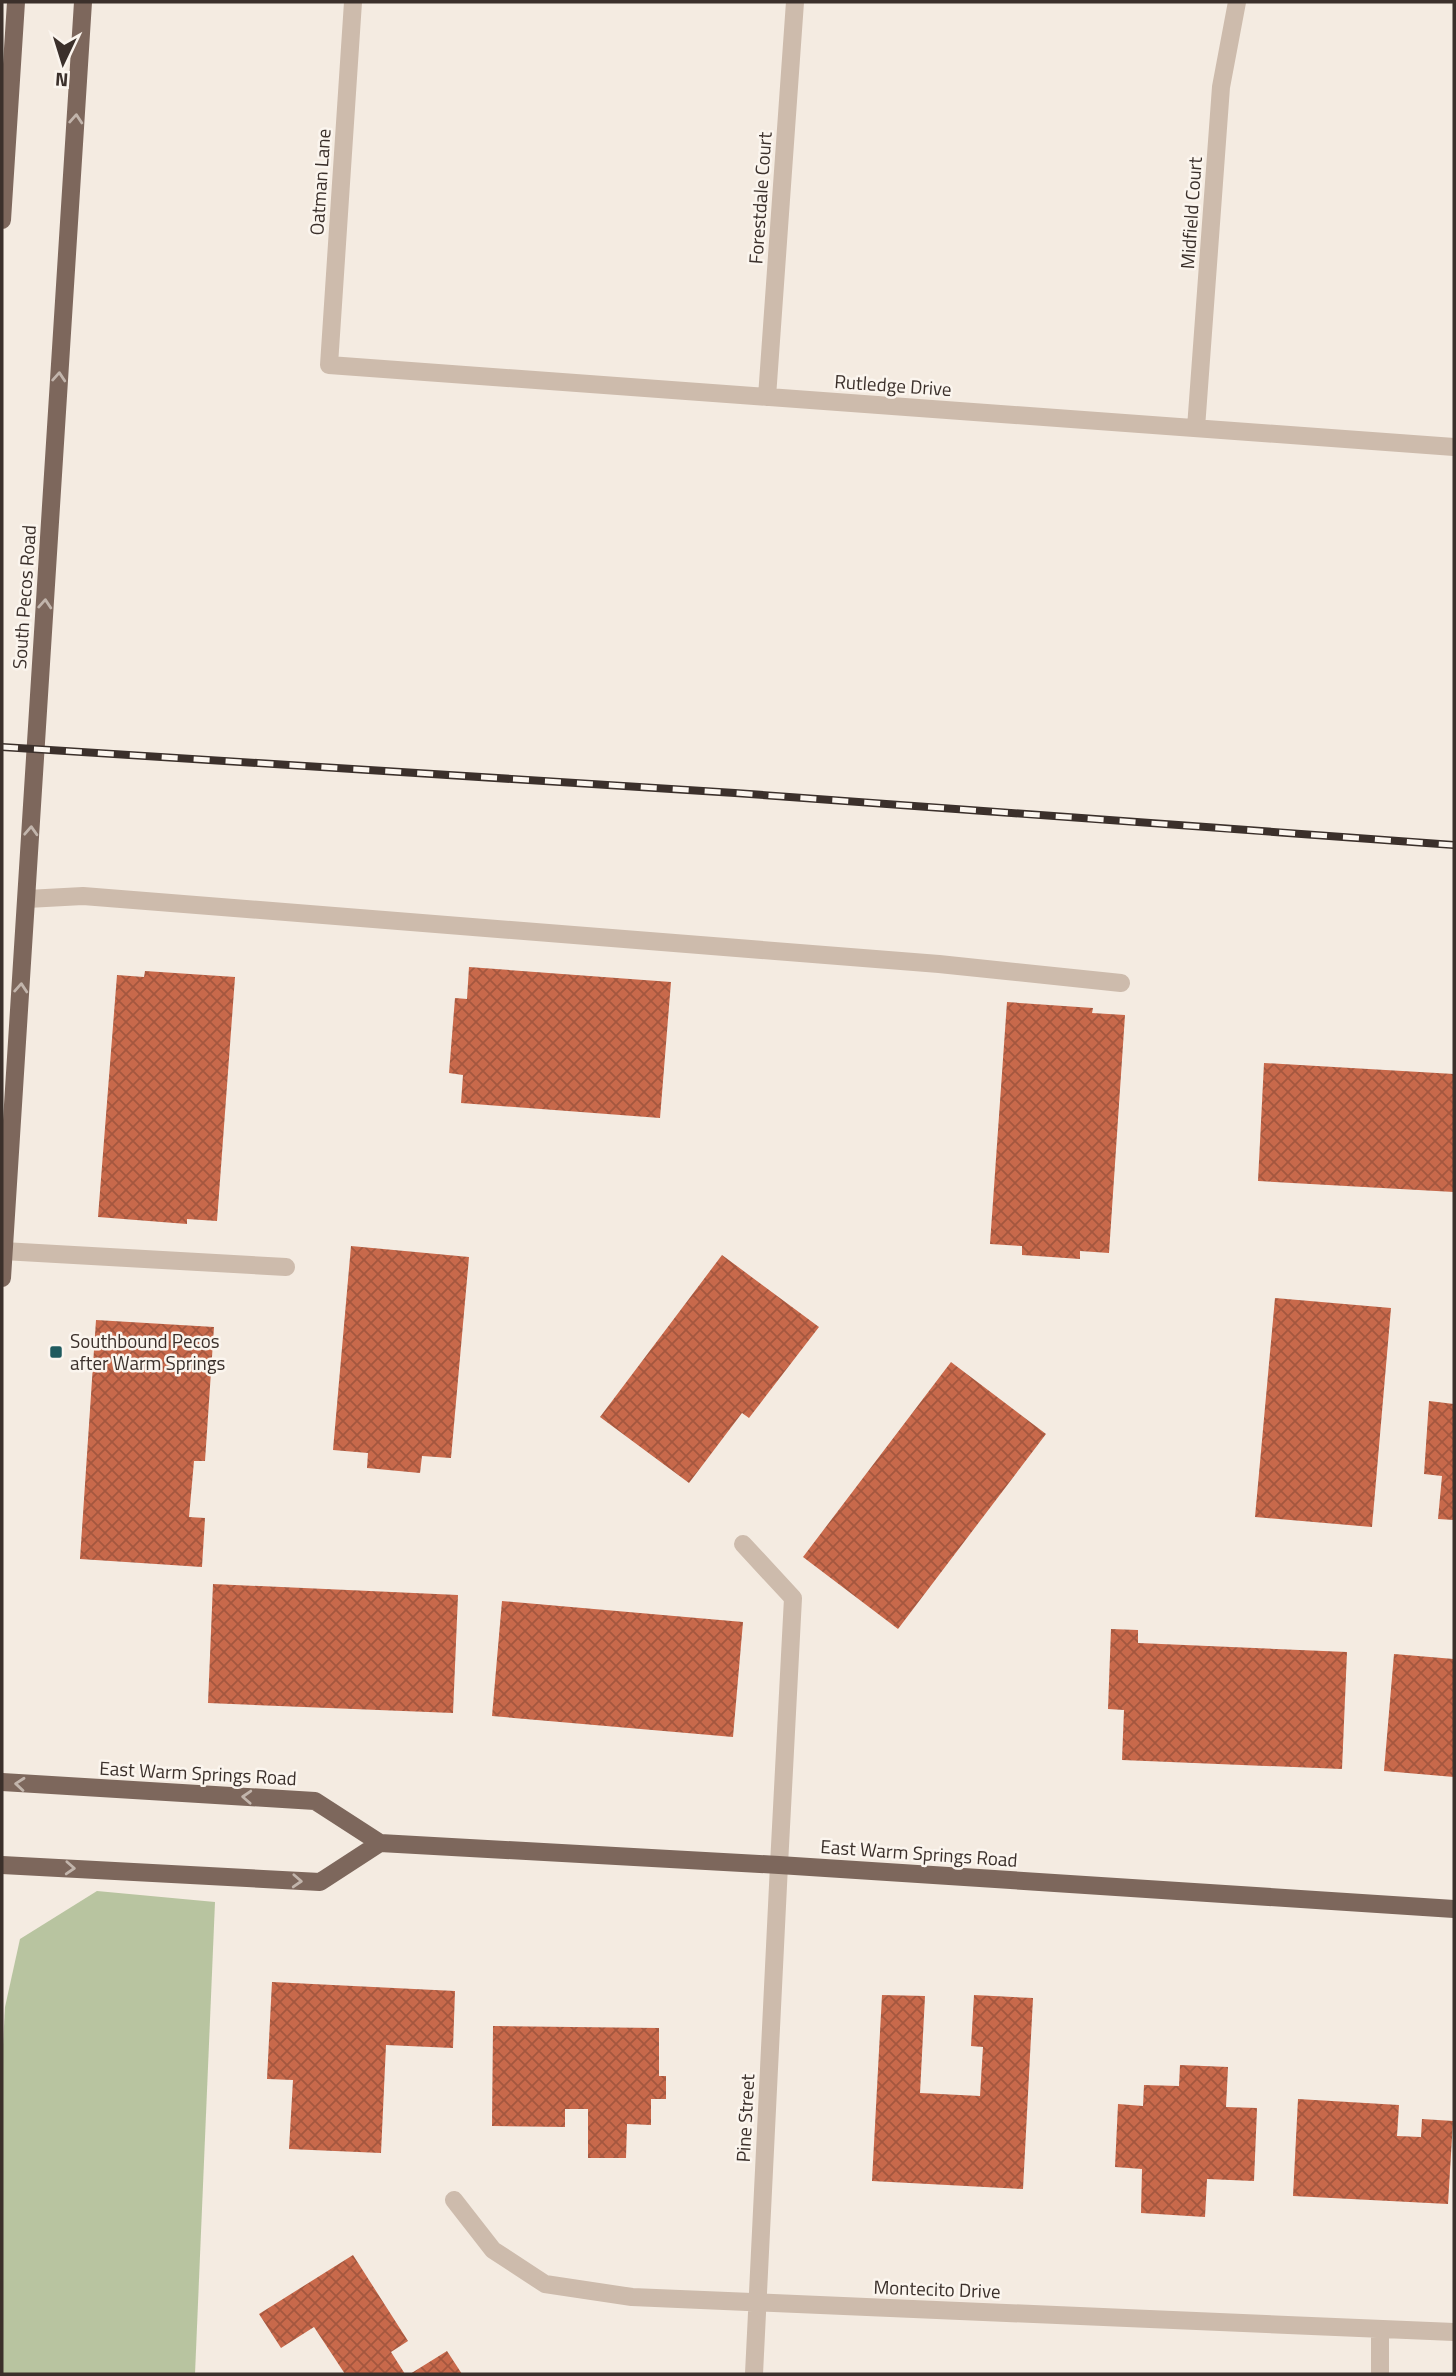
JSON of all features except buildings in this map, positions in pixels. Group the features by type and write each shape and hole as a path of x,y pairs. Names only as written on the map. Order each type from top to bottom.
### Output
{"main road":[{"path":"2,220 16,2"},
{"name":"South Pecos Road","path":"2,1278 83,2"},
{"name":"East Warm Springs Road","path":"2,1782 315,1801 380,1843 779,1865 1454,1909"},
{"path":"2,1865 320,1882 380,1843"}],"street":[{"name":"Oatman Lane","path":"329,365 353,2"},
{"name":"Forestdale Court","path":"767,397 795,2"},
{"name":"Midfield Court","path":"1196,428 1221,87 1237,2"},
{"name":"Rutledge Drive","path":"329,365 1454,447"},
{"path":"27,899 83,896 940,964 1121,983"},
{"path":"3,1251 286,1267"},
{"name":"Pine Street","path":"743,1544 793,1598 754,2374"},
{"name":"Montecito Drive","path":"454,2200 493,2250 545,2284 632,2297 1454,2332"},
{"path":"1380,2329 1380,2374"}],"green space":[{"path":"97,1891 215,1902 195,2374 2,2374 2,2064 5,2007 20,1939"}],"railway":[{"path":"2,747 735,793 1454,845"}],"place":[{"name":"Southbound Pecos after Warm Springs","path":"56,1352"}]}
